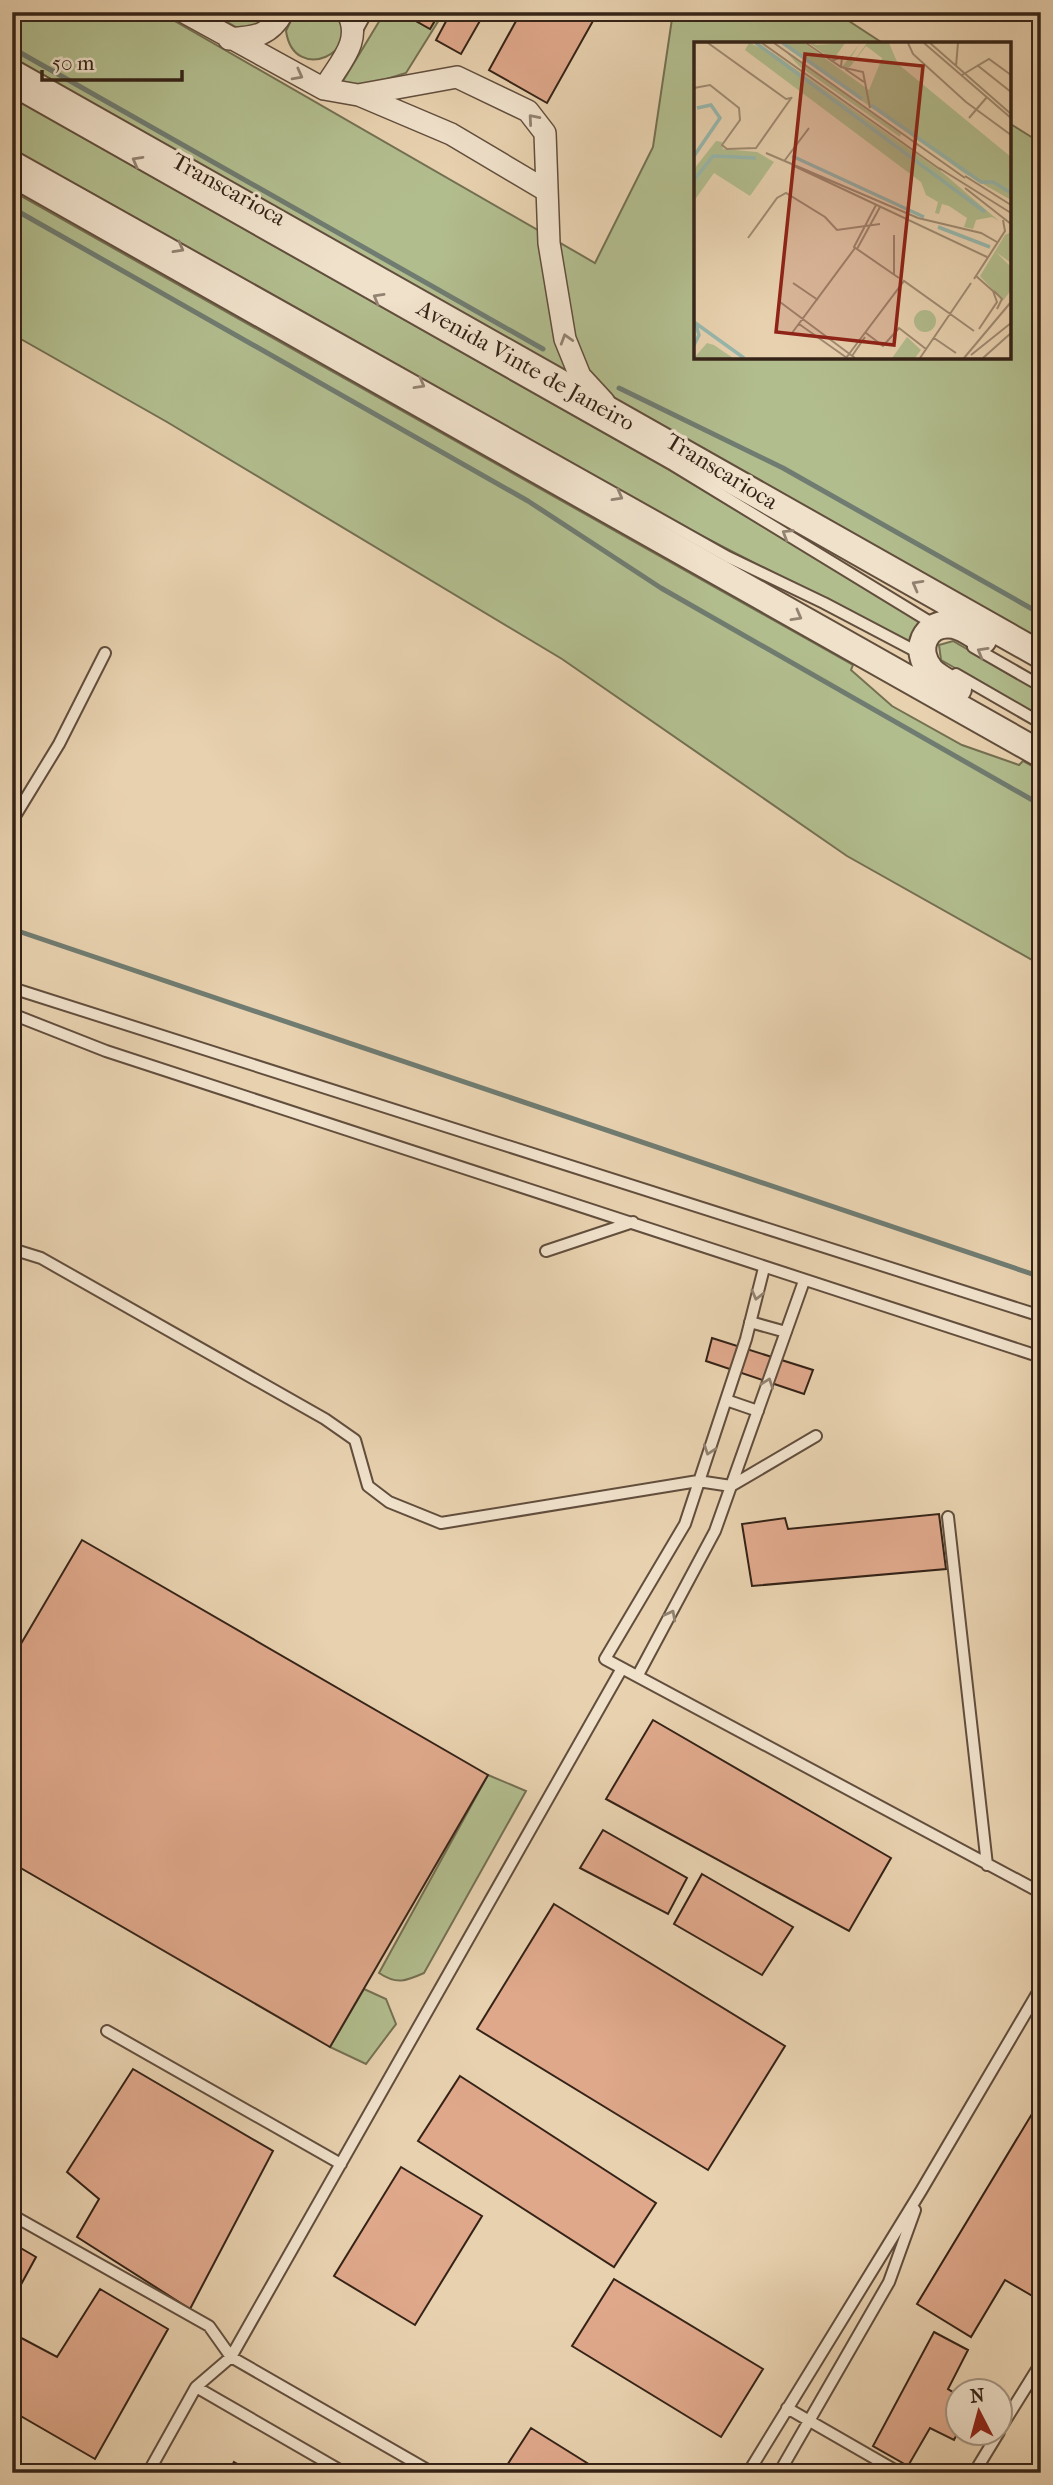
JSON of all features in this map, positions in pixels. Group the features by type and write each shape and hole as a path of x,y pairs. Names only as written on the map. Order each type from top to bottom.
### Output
{"street":[{"path":"184,12 324,89 358,95 451,134 547,191"},
{"path":"229,39 260,36 275,26 283,12"},
{"path":"324,89 346,57 353,37 354,23 347,12"},
{"name":"Avenida Vinte de Janeiro","path":"12,73 1041,655"},
{"path":"358,95 457,77 528,111 545,134 550,243 565,339 580,376 616,415"},
{"path":"12,173 1041,751"},
{"path":"1041,668 1019,660 955,625 938,626 923,638 921,654 933,673 985,705 1041,751"}],"lane":[{"path":"353,37 367,12"},
{"name":"Transcarioca","path":"12,91 673,465 1041,686"},
{"path":"12,155 728,557 921,654 1041,723"},
{"path":"12,821 59,744 105,653"},
{"path":"12,988 1041,1316"},
{"path":"12,1014 106,1051 1041,1357"},
{"path":"546,1251 633,1222"},
{"path":"12,1249 41,1258 325,1419 355,1440 368,1486 388,1502 441,1523 698,1481 732,1486 816,1436"},
{"path":"764,1268 726,1400 685,1524 604,1659 1036,1890"},
{"path":"638,1675 715,1531 804,1281"},
{"path":"750,1322 786,1332"},
{"path":"726,1400 758,1411"},
{"path":"948,1517 987,1865"},
{"path":"148,2473 195,2387 231,2357 621,1670"},
{"path":"748,2473 921,2191 1041,1987"},
{"path":"107,2031 341,2164"},
{"path":"779,2473 889,2282 921,2191"},
{"path":"12,2215 209,2326 231,2357 433,2473"},
{"path":"1014,2408 1041,2363"},
{"path":"195,2387 345,2473"},
{"path":"787,2408 807,2422 900,2473"},
{"path":"974,2473 991,2446"}],"green space":[{"path":"12,12 159,12 595,263 653,147 673,12 835,12 881,42 694,42 694,359 1011,359 1011,124 1041,143 1041,646 12,65"},
{"path":"210,12 273,12 268,22 241,30"},
{"path":"295,12 335,12 343,26 342,39 336,50 326,57 314,59 302,57 292,48 286,31"},
{"path":"381,12 400,12 430,29 440,12 444,12 406,73 347,91 340,86 383,15"},
{"path":"12,97 671,471 922,622 910,643 648,508 12,149"},
{"path":"12,191 853,665 851,670 892,706 962,745 1019,765 1023,761 1041,771 1041,965 847,856 562,659 167,422 12,334"},
{"path":"953,641 1041,692 1041,717 941,660 939,645"},
{"path":"488,1775 526,1791 424,1973 402,1980 385,1977 379,1973"},
{"path":"364,1989 386,1999 396,2024 366,2064 330,2047"}],"building":[{"path":"400,12 440,12 430,29"},
{"path":"451,12 485,12 461,54 436,40"},
{"path":"521,12 598,12 547,103 489,70"},
{"path":"712,1338 813,1370 804,1394 706,1361"},
{"path":"939,1514 946,1569 752,1586 742,1524 785,1518 788,1529"},
{"path":"82,1540 488,1775 330,2047 12,1863 12,1659"},
{"path":"653,1720 891,1858 849,1931 606,1799"},
{"path":"603,1830 687,1878 668,1914 580,1868"},
{"path":"702,1874 793,1927 762,1975 674,1924"},
{"path":"554,1904 785,2046 708,2170 477,2029"},
{"path":"133,2069 273,2151 190,2309 77,2237 99,2199 67,2172"},
{"path":"460,2076 656,2203 614,2267 418,2141"},
{"path":"1041,2099 1041,2301 1005,2280 971,2337 917,2304"},
{"path":"401,2167 482,2216 415,2325 334,2276"},
{"path":"12,2243 36,2257 12,2301"},
{"path":"614,2279 763,2369 721,2437 572,2346"},
{"path":"100,2289 168,2329 95,2459 12,2411 12,2333 57,2357"},
{"path":"934,2332 968,2350 955,2376 944,2376 944,2435 930,2428 908,2466 873,2446"},
{"path":"531,2428 603,2473 502,2473"},
{"path":"234,2462 253,2473 228,2473"}],"waterway":[{"path":"12,48 543,349"},
{"path":"12,208 528,501 661,588 1041,805"},
{"path":"619,388 783,468 1041,614"},
{"path":"12,929 1041,1277"}]}
